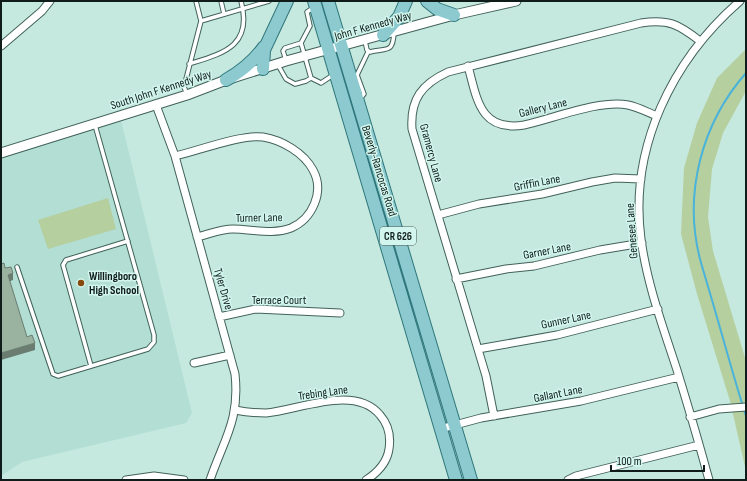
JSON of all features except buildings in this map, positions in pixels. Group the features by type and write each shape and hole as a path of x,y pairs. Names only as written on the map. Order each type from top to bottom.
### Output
{"main road":[{"path":"263,68 263,56 267,43 287,1"},
{"path":"389,33 399,17 406,1"},
{"path":"427,1 437,9 454,15"},
{"name":"Beverly-Rancocas Road","path":"328,2 342,47 354,76 358,102 471,480"},
{"name":"Beverly-Rancocas Road","path":"315,4 456,480"},
{"path":"226,80 242,71 254,61 267,43"}],"street":[{"path":"2,44 42,11 50,1"},
{"name":"John F Kennedy Way","path":"328,51 454,15 516,1"},
{"name":"Genesee Lane","path":"709,480 647,271 642,243 640,218 641,179 645,155 657,116 680,70 700,41 740,1"},
{"name":"Gramercy Lane","path":"494,416 488,385 478,349 412,129 413,106 415,99 432,80 448,72 623,26 649,22 672,22 683,28 700,41"},
{"name":"South John F Kennedy Way","path":"1,153 187,95 263,68 328,51"},
{"name":"Gallery Lane","path":"468,66 479,107 488,117 500,124 516,126 524,125 592,107 613,104 628,105 657,116"},
{"name":"Tyler Drive","path":"156,105 174,156 230,355 236,385 235,410 228,438 210,480"},
{"name":"Turner Lane","path":"174,156 244,138 262,137 280,143 303,157 314,171 316,179 316,196 311,212 304,220 291,228 275,231 231,229 197,237"},
{"name":"Griffin Lane","path":"438,215 479,204 542,194 614,178 641,179"},
{"name":"Garner Lane","path":"456,279 506,269 534,266 600,250 642,243"},
{"name":"Terrace Court","path":"219,317 260,309 340,313"},
{"name":"Gunner Lane","path":"478,349 556,335 658,309"},
{"path":"194,363 230,355"},
{"name":"Gallant Lane","path":"440,429 494,416 571,404 679,377"},
{"name":"Trebing Lane","path":"235,410 265,413 348,399 364,402 372,407 383,419 389,434 390,442 387,458 382,465 366,480"},
{"path":"690,417 719,410 746,407"},
{"path":"568,480 576,476 699,445"},
{"path":"126,480 154,476 184,480"}],"lane":[{"path":"187,95 184,87 201,21 196,1"},
{"path":"221,1 224,14"},
{"path":"189,64 222,53 232,46 239,37 245,24 244,9 241,1"},
{"path":"201,21 269,1"},
{"path":"315,4 307,12 310,26 301,43 311,78 321,83 336,73"},
{"path":"310,26 322,28"},
{"path":"354,76 368,52 393,46 389,33"},
{"path":"364,40 368,52"},
{"path":"301,43 284,48 282,63 286,79 295,84 306,82 311,78"},
{"path":"17,267 54,374 58,376 148,349 154,342 154,335 95,124"},
{"path":"91,366 63,265 66,260 128,241"}],"shaded area":[{"name":"Willingboro High School","path":"120,116 192,413 186,423 22,462 1,476 1,153"}],"green space":[{"path":"746,49 746,91 723,133 712,169 708,217 713,251 746,361 746,471 730,401 697,294 681,234 684,168 697,123 717,78"},
{"path":"108,198 116,229 48,249 38,220"}],"waterway":[{"path":"746,73 718,114 708,136 700,160 695,184 694,209 695,234 700,259 746,416"}],"place":[{"name":"Willingboro High School","path":"81,283"}]}
